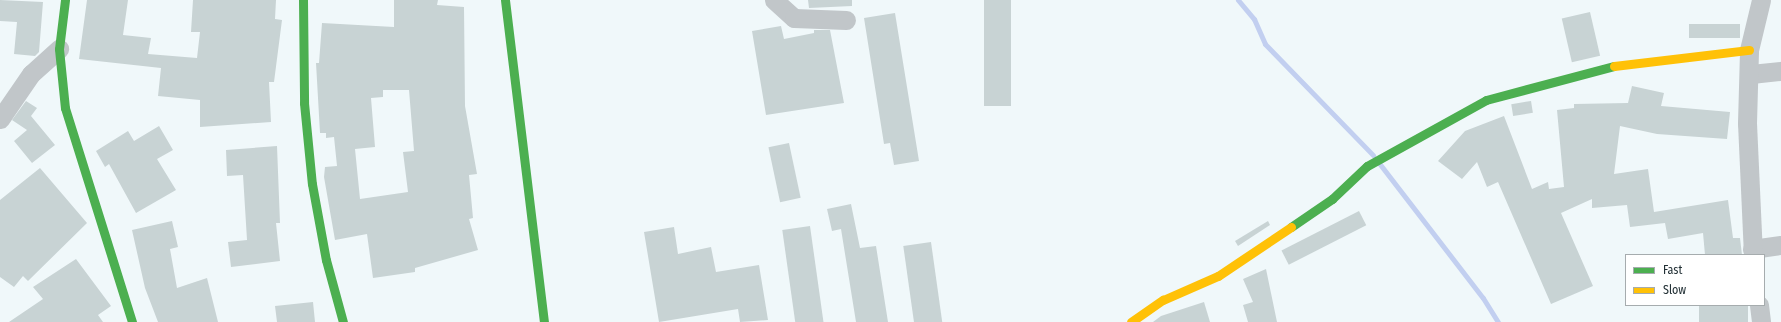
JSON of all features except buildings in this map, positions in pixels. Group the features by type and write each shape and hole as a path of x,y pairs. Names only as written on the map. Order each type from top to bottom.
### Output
{"street":[{"path":"65,0 58,49 64,108 132,322"},
{"path":"303,0 304,103 312,184 326,260 343,322"},
{"path":"505,0 544,322"},
{"path":"774,0 794,18 846,20"},
{"path":"1761,0 1749,50 1750,74 1747,123 1753,252 1781,245"},
{"path":"0,119 31,74 58,49"},
{"path":"1136,321 1164,300 1218,276 1271,238 1301,222 1332,199 1367,166 1390,151 1456,114 1519,89 1624,63 1749,50"},
{"path":"1750,74 1781,71"},
{"path":"1759,306 1761,322"}],"waterway":[{"path":"1238,0 1254,19 1265,44 1373,155"},
{"path":"1379,163 1483,298 1498,322"}],"traffic: fast":[{"path":"65,0 59,49 65,108 132,322"},
{"path":"303,0 304,103 312,184 326,260 343,322"},
{"path":"505,0 544,322"},
{"path":"1291,227 1332,199 1367,166 1486,100 1614,66"}],"traffic: slow":[{"path":"1614,66 1749,50"},
{"path":"1131,322 1163,300 1218,276 1291,227"}]}
